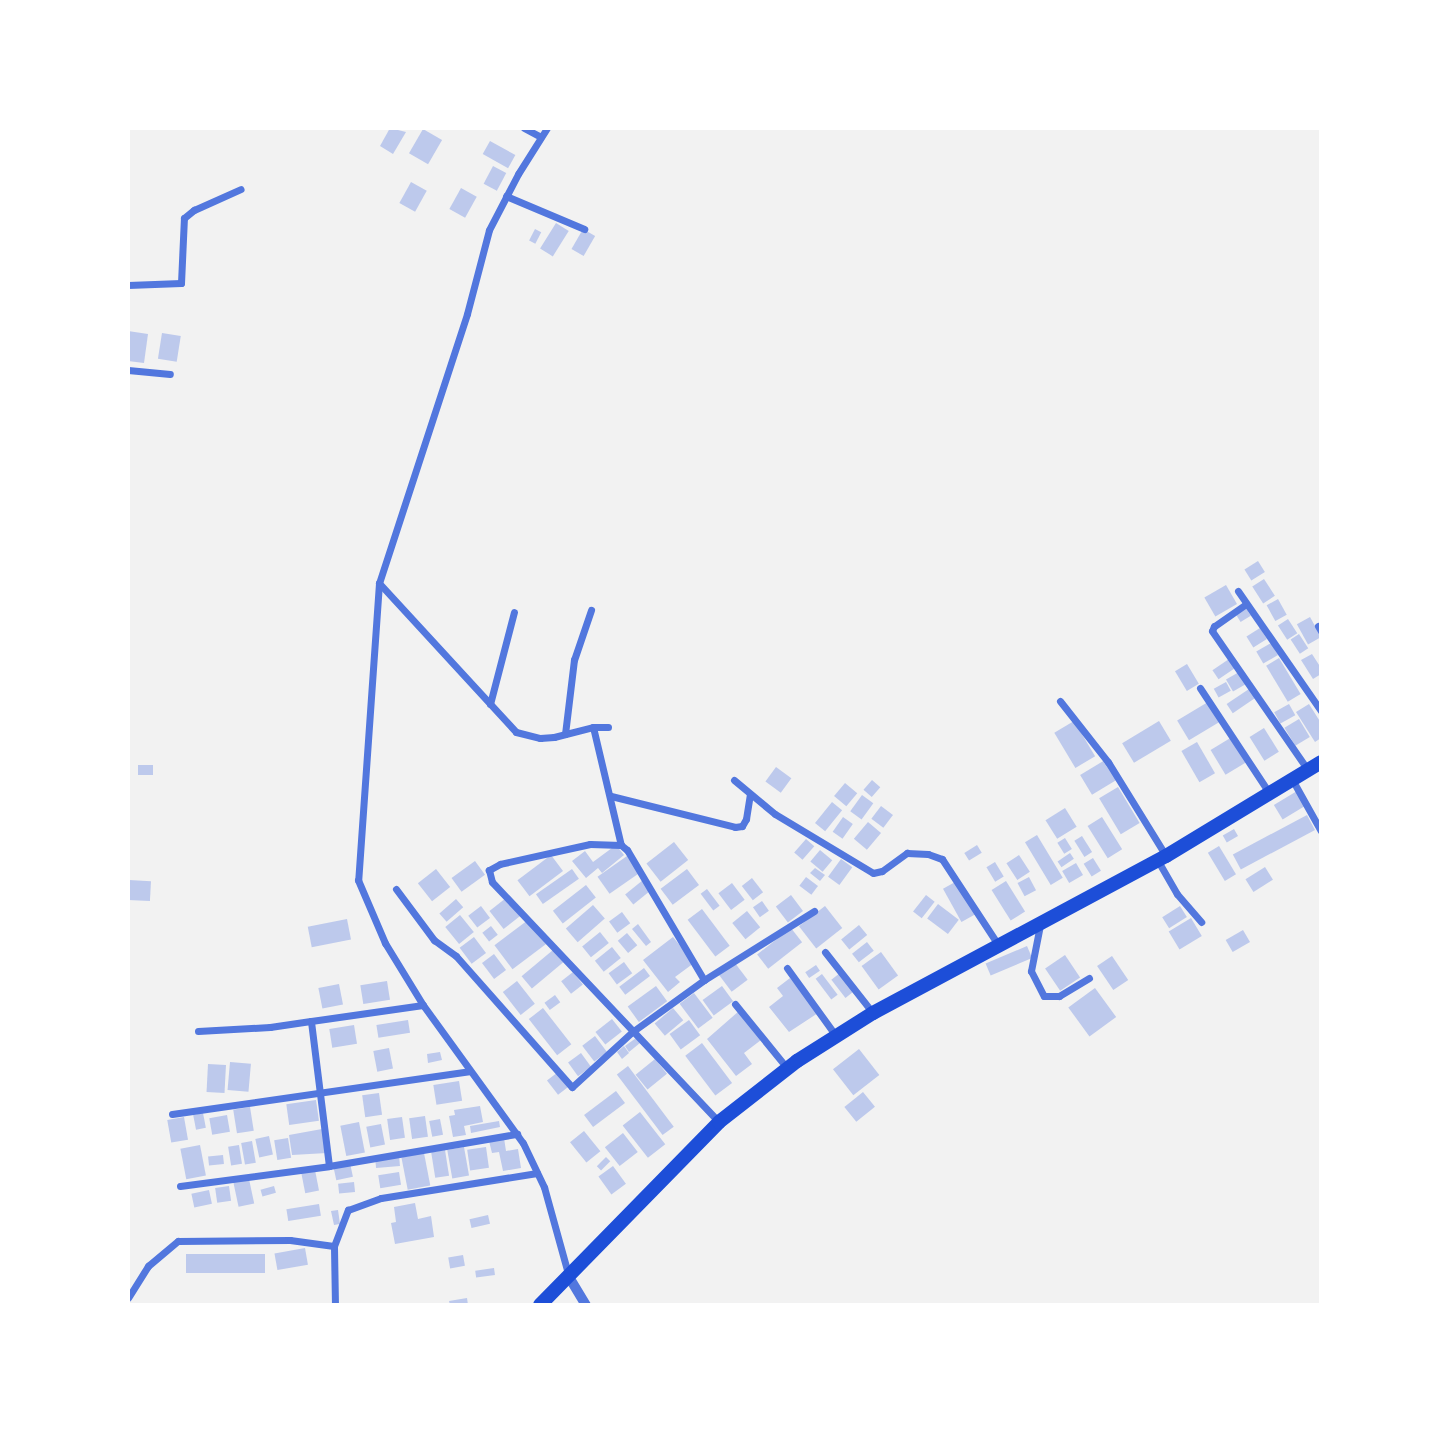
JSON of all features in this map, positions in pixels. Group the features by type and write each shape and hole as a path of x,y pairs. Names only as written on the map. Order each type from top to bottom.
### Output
{"main road":[{"path":"540,1305 719,1122 788,1069 873,1013 1162,858 1321,762"}],"street":[{"path":"524,128 541,137"},
{"path":"547,128 489,230 467,314 379,583 358,880 385,943 423,1005 517,1134 537,1173 564,1251 569,1278 586,1305"},
{"path":"128,285 181,283 184,218 194,210 241,189"},
{"path":"506,196 584,229"},
{"path":"128,370 170,374"},
{"path":"379,583 516,732 540,738 593,727 608,727"},
{"path":"1238,591 1321,710"},
{"path":"1247,604 1214,626 1212,631 1308,771"},
{"path":"565,734 574,660 591,610"},
{"path":"490,704 514,612"},
{"path":"1200,688 1270,794"},
{"path":"1060,701 1108,762 1162,858 1177,894 1201,922"},
{"path":"593,727 621,845"},
{"path":"734,780 785,820 872,872 882,871 907,853 928,854 942,859 999,947"},
{"path":"1293,781 1321,831"},
{"path":"611,796 736,827 743,826 750,795"},
{"path":"704,980 627,850 621,845 603,843 578,847 500,864 489,870 489,874 632,1032 719,1122"},
{"path":"396,889 434,940 456,956 572,1087 632,1032 704,980 814,911"},
{"path":"1041,924 1031,971 1044,996 1059,996 1088,978"},
{"path":"825,952 873,1013"},
{"path":"787,968 836,1036"},
{"path":"735,1004 788,1069"},
{"path":"198,1031 261,1028 423,1005"},
{"path":"311,1021 329,1166"},
{"path":"172,1114 469,1070"},
{"path":"180,1186 329,1166 517,1134"},
{"path":"335,1305 334,1246 345,1212 364,1202 537,1173"},
{"path":"128,1298 148,1266 178,1241 290,1240 334,1246"}],"building":[{"path":"390,128 406,132 393,154 380,146"},
{"path":"423,129 442,140 428,164 409,153"},
{"path":"490,141 515,155 508,168 483,154"},
{"path":"493,166 506,173 497,191 484,184"},
{"path":"411,182 427,191 415,212 399,203"},
{"path":"461,188 477,197 465,218 449,209"},
{"path":"556,223 569,231 553,256 540,248"},
{"path":"535,229 541,232 535,244 529,241"},
{"path":"583,229 595,236 584,256 572,249"},
{"path":"128,331 148,334 144,363 128,361"},
{"path":"162,333 181,336 177,362 158,359"},
{"path":"1258,561 1265,572 1251,581 1244,569"},
{"path":"1264,579 1275,596 1263,603 1252,587"},
{"path":"1226,585 1237,604 1215,617 1204,598"},
{"path":"1278,599 1287,615 1275,621 1267,605"},
{"path":"1246,608 1251,616 1241,622 1236,614"},
{"path":"1310,617 1321,637 1308,644 1297,624"},
{"path":"1288,619 1297,633 1287,640 1278,626"},
{"path":"1260,628 1267,639 1253,648 1246,636"},
{"path":"1299,634 1308,648 1300,654 1291,639"},
{"path":"1271,643 1278,655 1263,664 1256,652"},
{"path":"1312,654 1321,668 1321,674 1313,679 1301,660"},
{"path":"1279,658 1301,694 1288,702 1266,666"},
{"path":"1229,659 1235,668 1219,679 1212,670"},
{"path":"1187,664 1199,684 1187,691 1175,671"},
{"path":"1239,672 1246,684 1233,692 1226,680"},
{"path":"1226,682 1231,691 1219,698 1214,689"},
{"path":"1249,689 1255,698 1233,713 1227,704"},
{"path":"1208,702 1220,722 1189,740 1177,721"},
{"path":"1289,704 1295,715 1280,724 1274,712"},
{"path":"1309,704 1321,723 1321,738 1315,742 1296,712"},
{"path":"1299,719 1310,737 1295,746 1284,728"},
{"path":"1074,721 1095,756 1075,768 1054,733"},
{"path":"1159,721 1171,741 1134,763 1122,743"},
{"path":"1264,728 1279,752 1264,761 1250,737"},
{"path":"1232,737 1247,762 1226,775 1211,750"},
{"path":"1197,742 1215,773 1199,782 1181,751"},
{"path":"1105,760 1117,780 1092,795 1080,775"},
{"path":"138,765 153,765 153,775 138,775"},
{"path":"776,767 791,778 781,793 765,782"},
{"path":"872,780 880,787 872,797 863,790"},
{"path":"845,783 857,793 846,806 834,796"},
{"path":"1118,787 1140,823 1121,834 1099,798"},
{"path":"1297,791 1306,806 1283,819 1274,805"},
{"path":"862,795 873,803 862,819 850,811"},
{"path":"832,802 842,810 825,831 815,823"},
{"path":"881,806 893,815 883,828 871,819"},
{"path":"1065,808 1077,827 1057,839 1045,820"},
{"path":"1307,815 1315,830 1241,869 1233,854"},
{"path":"843,817 853,824 843,839 833,832"},
{"path":"1102,817 1122,849 1108,858 1088,826"},
{"path":"868,822 881,833 867,850 854,839"},
{"path":"1234,829 1238,836 1227,842 1223,836"},
{"path":"1037,835 1063,878 1051,885 1025,842"},
{"path":"1082,836 1092,852 1084,857 1074,841"},
{"path":"1065,838 1072,849 1064,854 1057,843"},
{"path":"806,839 814,846 802,860 794,853"},
{"path":"674,842 688,860 661,882 646,864"},
{"path":"616,845 624,855 602,873 598,868 586,878 572,861 585,851 593,862"},
{"path":"977,845 982,853 969,861 964,853"},
{"path":"1219,846 1236,874 1225,881 1208,853"},
{"path":"820,850 832,860 823,872 810,861"},
{"path":"1070,853 1074,859 1061,867 1058,861"},
{"path":"551,855 563,871 529,896 517,880"},
{"path":"1019,855 1030,872 1017,880 1006,863"},
{"path":"627,856 639,873 610,894 598,877"},
{"path":"1093,858 1101,871 1092,877 1084,864"},
{"path":"841,859 852,867 839,885 828,877"},
{"path":"475,861 485,875 462,892 452,878"},
{"path":"995,862 1004,877 995,882 986,867"},
{"path":"1076,863 1083,875 1069,883 1062,871"},
{"path":"1265,867 1273,880 1253,892 1245,879"},
{"path":"815,868 825,875 820,881 810,873"},
{"path":"436,869 450,887 432,901 418,883"},
{"path":"572,869 579,879 543,904 536,894"},
{"path":"687,869 699,885 673,905 661,889"},
{"path":"806,877 818,886 811,895 799,886"},
{"path":"1029,877 1036,890 1025,896 1018,883"},
{"path":"752,878 763,892 753,900 742,886"},
{"path":"129,880 151,881 150,901 128,900"},
{"path":"643,880 651,890 633,905 625,894"},
{"path":"957,881 975,914 961,922 943,889"},
{"path":"1006,881 1025,912 1011,921 992,890"},
{"path":"732,883 745,900 731,910 718,893"},
{"path":"586,885 596,898 563,923 553,911"},
{"path":"707,889 720,906 713,911 701,894"},
{"path":"791,895 803,911 788,922 776,906"},
{"path":"926,895 935,902 922,918 913,912"},
{"path":"506,898 520,916 504,929 489,911"},
{"path":"456,899 463,907 447,922 439,913"},
{"path":"762,901 769,911 760,917 753,907"},
{"path":"938,904 959,920 948,934 927,918"},
{"path":"593,905 605,919 578,942 566,929"},
{"path":"481,906 490,918 477,928 468,916"},
{"path":"825,906 842,928 816,948 799,926"},
{"path":"1180,906 1187,917 1169,928 1162,917"},
{"path":"702,909 730,946 715,957 688,920"},
{"path":"747,911 760,927 745,939 732,923"},
{"path":"622,912 630,923 617,933 609,921"},
{"path":"460,915 474,932 459,944 445,927"},
{"path":"1191,918 1202,936 1180,949 1169,931"},
{"path":"347,919 351,940 312,947 308,927"},
{"path":"528,920 546,944 513,969 494,945"},
{"path":"638,924 651,942 646,946 632,929"},
{"path":"859,925 867,935 849,950 841,939"},
{"path":"491,926 498,935 489,941 482,933"},
{"path":"791,928 802,942 768,969 757,954"},
{"path":"1243,930 1250,942 1233,952 1226,940"},
{"path":"600,932 609,943 591,957 582,946"},
{"path":"627,933 637,945 628,953 618,941"},
{"path":"474,937 486,953 472,964 460,948"},
{"path":"673,937 694,963 675,977 680,982 668,992 643,960"},
{"path":"867,942 874,951 859,962 852,954"},
{"path":"1027,946 1032,958 991,976 986,964"},
{"path":"612,947 621,958 604,972 595,961"},
{"path":"553,950 563,962 532,989 522,976"},
{"path":"881,952 898,975 879,990 862,966"},
{"path":"494,954 506,970 494,979 482,963"},
{"path":"1065,955 1080,977 1060,991 1045,968"},
{"path":"1112,956 1128,980 1113,990 1097,966"},
{"path":"624,962 632,973 617,984 609,973"},
{"path":"735,963 748,980 732,992 719,975"},
{"path":"816,965 820,971 809,978 805,972"},
{"path":"644,968 650,976 625,995 619,987"},
{"path":"573,972 583,985 571,994 561,981"},
{"path":"840,973 854,991 845,998 831,980"},
{"path":"822,974 838,995 831,1000 816,979"},
{"path":"790,978 818,1013 789,1032 769,1007 783,996 777,988"},
{"path":"387,981 390,1000 363,1004 360,985"},
{"path":"517,981 535,1004 521,1015 503,992"},
{"path":"339,984 343,1005 322,1009 318,988"},
{"path":"656,986 667,1001 639,1022 628,1007"},
{"path":"722,986 733,1001 714,1015 703,1000"},
{"path":"1095,988 1116,1017 1089,1037 1068,1007"},
{"path":"694,993 713,1018 698,1029 680,1004"},
{"path":"555,995 560,1002 550,1010 544,1003"},
{"path":"543,1008 571,1044 557,1055 529,1019"},
{"path":"673,1008 683,1020 665,1036 655,1023"},
{"path":"739,1011 761,1040 744,1053 752,1064 736,1076 707,1039"},
{"path":"612,1019 622,1032 605,1045 595,1032"},
{"path":"408,1020 410,1033 378,1038 376,1025"},
{"path":"689,1020 700,1035 681,1049 670,1034"},
{"path":"354,1025 357,1044 332,1048 329,1029"},
{"path":"595,1036 607,1052 594,1062 582,1046"},
{"path":"636,1038 640,1043 629,1052 625,1046"},
{"path":"702,1043 732,1083 715,1096 685,1056"},
{"path":"624,1046 629,1053 622,1059 617,1052"},
{"path":"389,1048 393,1069 377,1072 373,1051"},
{"path":"859,1049 879,1075 853,1095 833,1069"},
{"path":"440,1052 442,1060 428,1063 427,1054"},
{"path":"581,1053 591,1067 578,1076 568,1062"},
{"path":"655,1059 667,1074 648,1089 636,1075"},
{"path":"230,1062 251,1064 248,1092 228,1090"},
{"path":"208,1064 226,1065 225,1093 207,1092"},
{"path":"628,1066 674,1127 663,1135 617,1074"},
{"path":"558,1072 569,1086 558,1095 547,1081"},
{"path":"459,1081 462,1101 436,1105 433,1085"},
{"path":"616,1091 625,1103 593,1127 584,1115"},
{"path":"863,1092 875,1107 856,1122 844,1107"},
{"path":"379,1093 382,1115 365,1117 362,1095"},
{"path":"316,1100 319,1121 289,1125 286,1104"},
{"path":"480,1106 483,1122 464,1126 466,1135 453,1137 449,1116 455,1115 454,1110"},
{"path":"250,1107 254,1131 237,1133 233,1110"},
{"path":"640,1112 665,1144 648,1158 623,1126"},
{"path":"203,1113 206,1128 196,1130 193,1115"},
{"path":"227,1115 230,1132 212,1135 209,1118"},
{"path":"425,1116 428,1137 412,1139 409,1118"},
{"path":"184,1117 188,1140 171,1143 167,1120"},
{"path":"402,1117 405,1138 390,1140 387,1119"},
{"path":"440,1119 443,1135 432,1137 429,1121"},
{"path":"499,1121 500,1127 471,1133 470,1126"},
{"path":"359,1122 365,1152 346,1156 340,1126"},
{"path":"381,1124 385,1145 370,1147 366,1127"},
{"path":"322,1129 327,1153 292,1155 289,1135"},
{"path":"584,1131 600,1151 586,1163 570,1142"},
{"path":"623,1133 638,1152 620,1166 605,1147"},
{"path":"269,1136 273,1155 259,1157 255,1139"},
{"path":"288,1138 291,1158 277,1160 274,1140"},
{"path":"504,1138 506,1151 518,1149 521,1168 503,1171 499,1152 492,1153 489,1141"},
{"path":"252,1141 256,1163 245,1165 241,1143"},
{"path":"200,1145 206,1175 186,1179 180,1149"},
{"path":"239,1145 242,1164 231,1165 228,1147"},
{"path":"464,1147 469,1176 452,1179 447,1150"},
{"path":"486,1147 489,1168 470,1170 467,1150"},
{"path":"445,1150 449,1176 435,1178 431,1152"},
{"path":"424,1153 430,1185 408,1190 401,1157"},
{"path":"223,1155 224,1164 209,1166 208,1157"},
{"path":"399,1155 400,1166 376,1168 375,1157"},
{"path":"606,1157 610,1161 601,1170 597,1166"},
{"path":"350,1163 353,1177 336,1180 333,1167"},
{"path":"613,1166 626,1184 611,1194 598,1177"},
{"path":"315,1170 319,1191 305,1193 301,1173"},
{"path":"399,1172 401,1185 380,1188 378,1175"},
{"path":"249,1179 254,1203 239,1207 233,1182"},
{"path":"354,1182 355,1192 339,1194 338,1184"},
{"path":"229,1186 231,1201 217,1203 215,1188"},
{"path":"274,1186 276,1193 262,1197 261,1190"},
{"path":"209,1190 212,1204 194,1207 191,1194"},
{"path":"415,1203 418,1219 431,1216 434,1237 395,1244 391,1223 396,1222 394,1207"},
{"path":"319,1204 321,1216 288,1221 286,1209"},
{"path":"338,1210 340,1224 334,1225 331,1211"},
{"path":"488,1215 490,1224 472,1228 469,1219"},
{"path":"305,1248 308,1265 277,1270 274,1253"},
{"path":"186,1254 265,1254 265,1273 186,1273"},
{"path":"463,1255 465,1266 450,1268 448,1258"},
{"path":"494,1268 495,1275 476,1278 475,1271"},
{"path":"467,1298 468,1305 450,1305 449,1301"}]}
